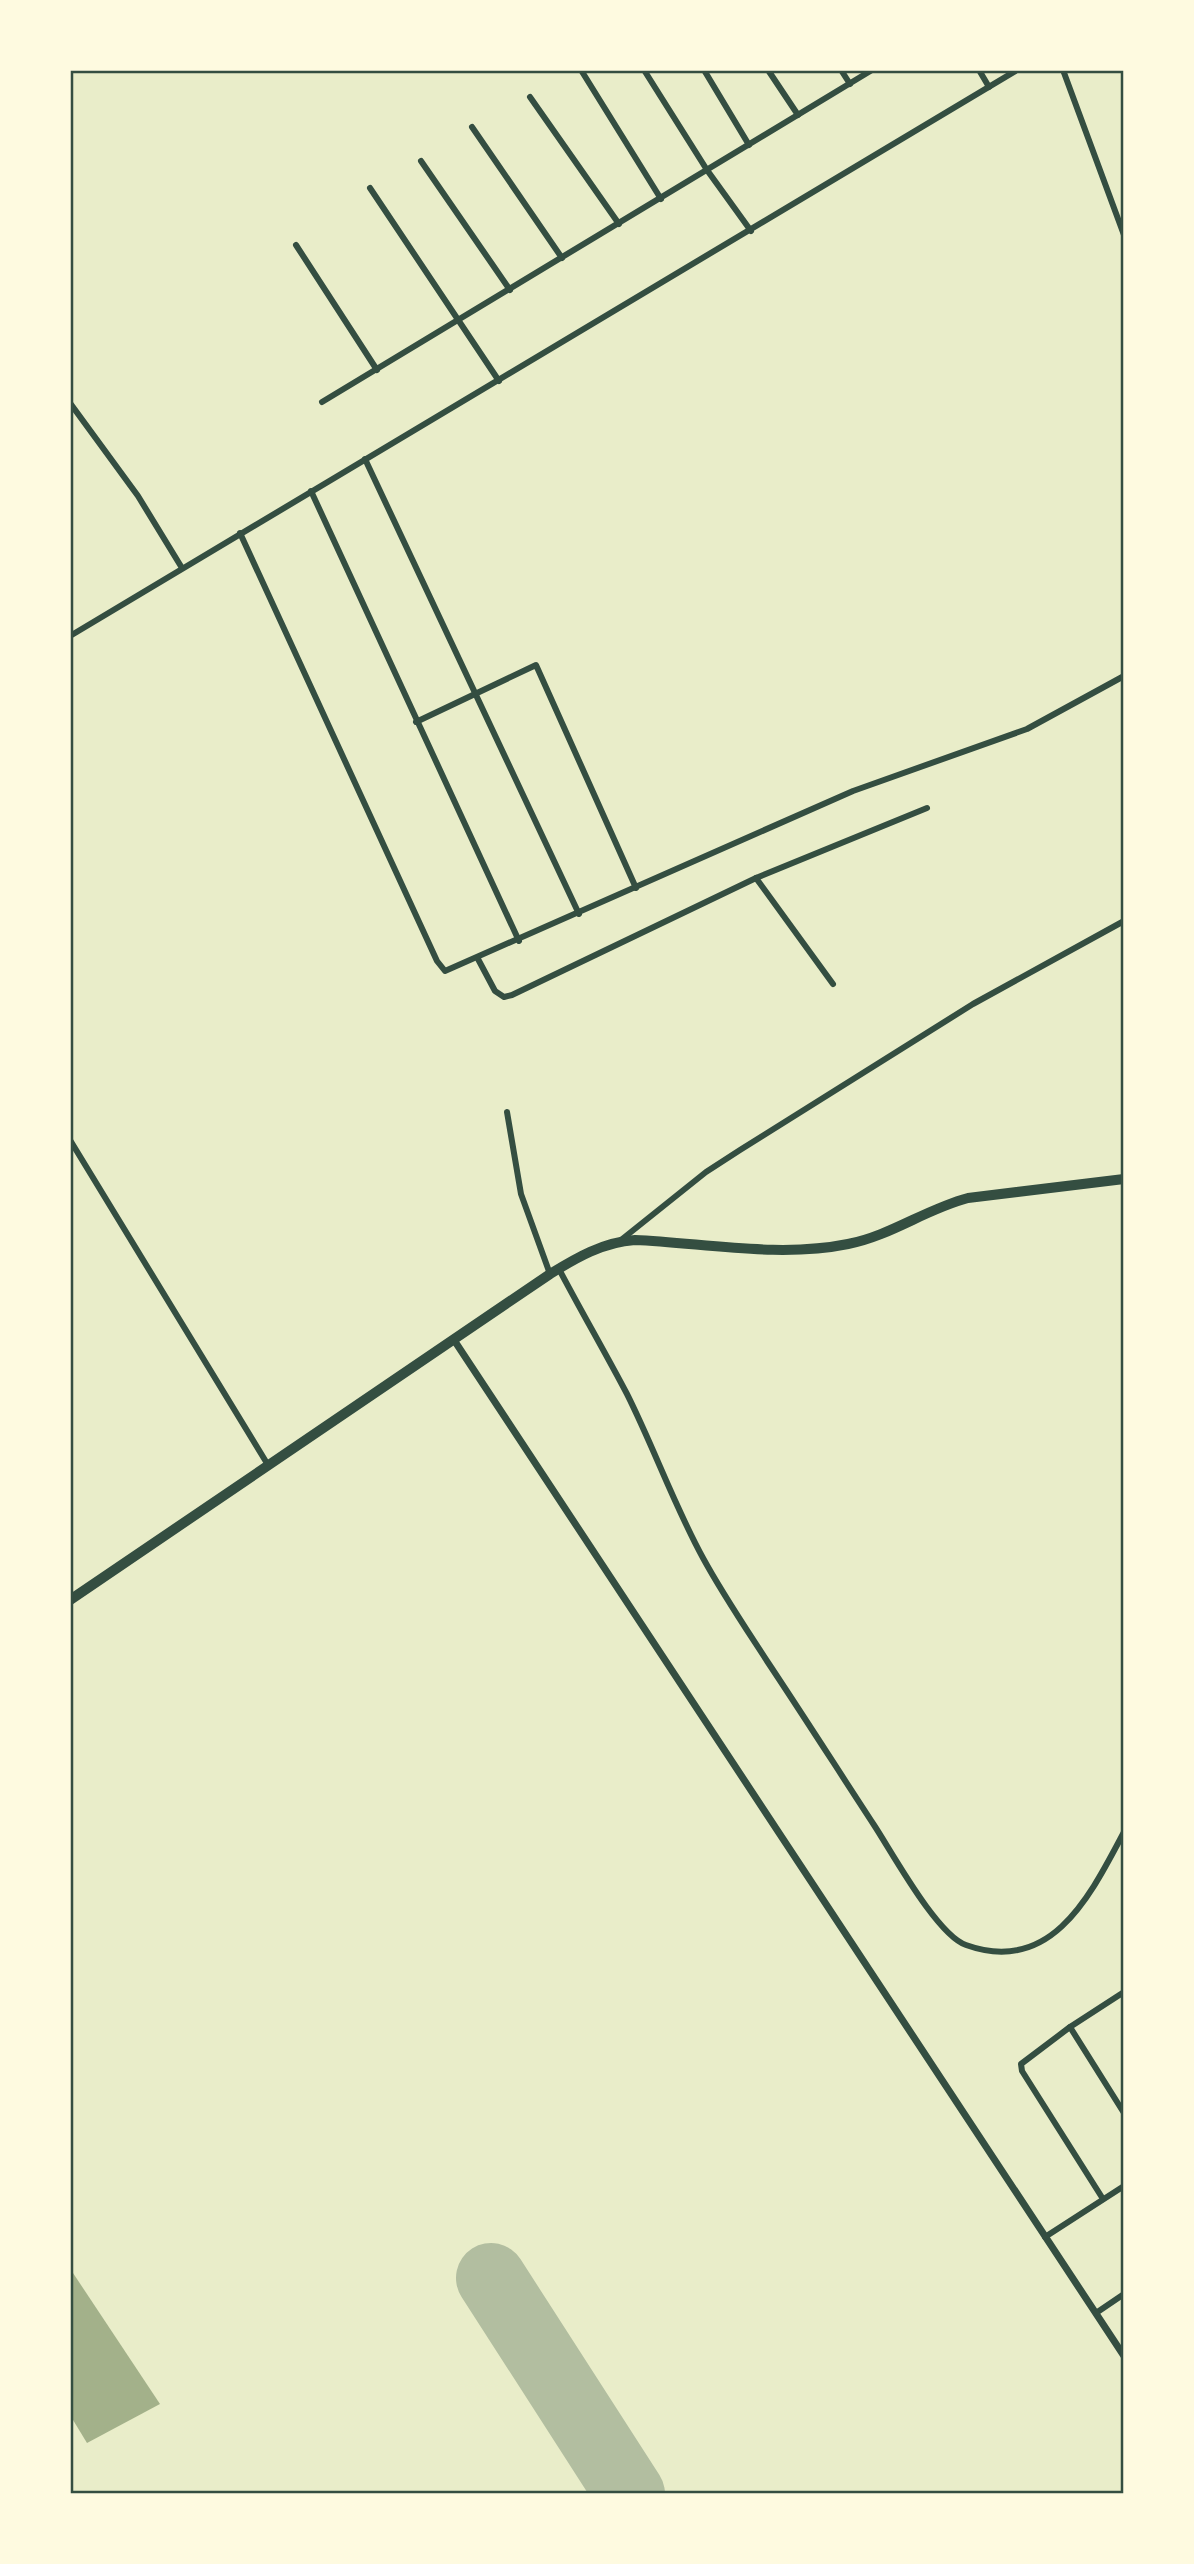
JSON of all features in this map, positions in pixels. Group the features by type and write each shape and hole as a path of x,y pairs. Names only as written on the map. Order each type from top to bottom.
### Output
{"highway":[{"path":"70,1600 554,1271 595,1249 621,1240 824,1248 867,1239 946,1204 968,1198 1124,1179"}],"street":[{"path":"581,70 661,198"},
{"path":"644,70 707,170 751,231"},
{"path":"704,70 749,145"},
{"path":"768,70 798,115"},
{"path":"841,70 850,84"},
{"path":"322,402 872,70"},
{"path":"979,70 989,87"},
{"path":"70,636 1017,70"},
{"path":"1063,70 1124,235"},
{"path":"530,97 619,224"},
{"path":"472,127 562,258"},
{"path":"421,161 510,290"},
{"path":"370,188 499,381"},
{"path":"296,245 377,370"},
{"path":"70,403 138,496 181,568"},
{"path":"365,459 579,914"},
{"path":"311,491 519,941"},
{"path":"240,533 440,966 447,971 853,791 1027,729 1124,676"},
{"path":"416,722 536,665 636,888"},
{"path":"478,959 495,991 504,997 512,995 755,878 927,808"},
{"path":"755,878 833,984"},
{"path":"621,1240 706,1172 740,1150 901,1052 973,1004 1124,921"},
{"path":"507,1112 521,1195 554,1271 628,1395 687,1527 715,1580 901,1867 951,1938 972,1947 1002,1951 1026,1949 1040,1944 1064,1924 1096,1885 1124,1832"},
{"path":"70,1140 268,1465"},
{"path":"454,1340 1124,2356"},
{"path":"1103,2199 1021,2067 1025,2058 1123,1994"},
{"path":"1070,2027 1124,2112"},
{"path":"1045,2237 1124,2186"},
{"path":"1096,2313 1124,2294"}],"shaded area":[{"path":"73,2273 160,2404 87,2443 70,2415 70,2275"}],"runway":[{"path":"491,2278 630,2494"}]}
